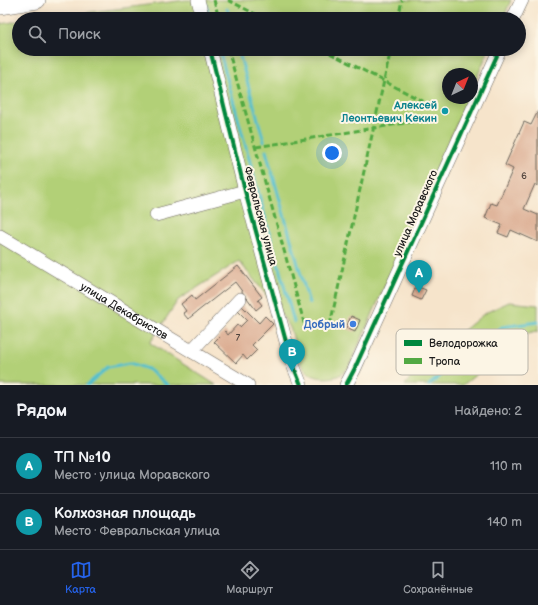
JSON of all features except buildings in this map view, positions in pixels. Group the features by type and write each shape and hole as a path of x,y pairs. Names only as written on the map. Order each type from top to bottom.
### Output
{"main road":[{"path":"0,6 37,0"}],"street":[{"path":"198,0 201,12"},
{"path":"517,12 522,0"},
{"name":"Февральская улица","path":"212,56 245,191 291,360 301,385"},
{"name":"улица Моравского","path":"346,385 497,56"},
{"path":"156,214 245,191"},
{"name":"улица Декабристов","path":"0,236 248,385"},
{"path":"193,352 196,346 240,299"}],"green space":[{"path":"186,0 511,0 506,12 93,12"},
{"path":"12,22 12,56 486,56 478,75 478,68 442,68 442,104 465,104 349,367 341,374 336,377 325,378 314,376 307,372 298,357 288,324 239,261 178,300 150,343 216,385 0,385 0,24"},
{"path":"509,302 538,305 538,332 528,333 528,329 466,329 485,313"},
{"path":"413,375 476,375 463,385 405,385"}],"waterway":[{"path":"206,4 208,12"},
{"path":"221,56 294,322"},
{"path":"240,56 264,141"},
{"path":"266,151 309,303"},
{"path":"499,329 502,327 538,322"},
{"path":"87,385 108,367 130,363 148,369 168,385"},
{"path":"429,385 442,375"}],"marked path":[{"path":"214,0 217,12"},
{"path":"228,0 251,12"},
{"path":"399,12 402,0"},
{"path":"230,56 305,326"},
{"path":"336,56 432,106"},
{"path":"330,325 389,56"},
{"path":"256,147 430,119"}],"cycle path":[{"path":"212,56 245,191 291,360 301,385"},
{"path":"346,385 497,56"}],"place":[{"name":"Алексей Леонтьевич Кекин","path":"445,111"},
{"name":"ТП №10","path":"419,293"},
{"name":"Добрый","path":"353,324"},
{"name":"Колхозная площадь","path":"292,372"}]}
